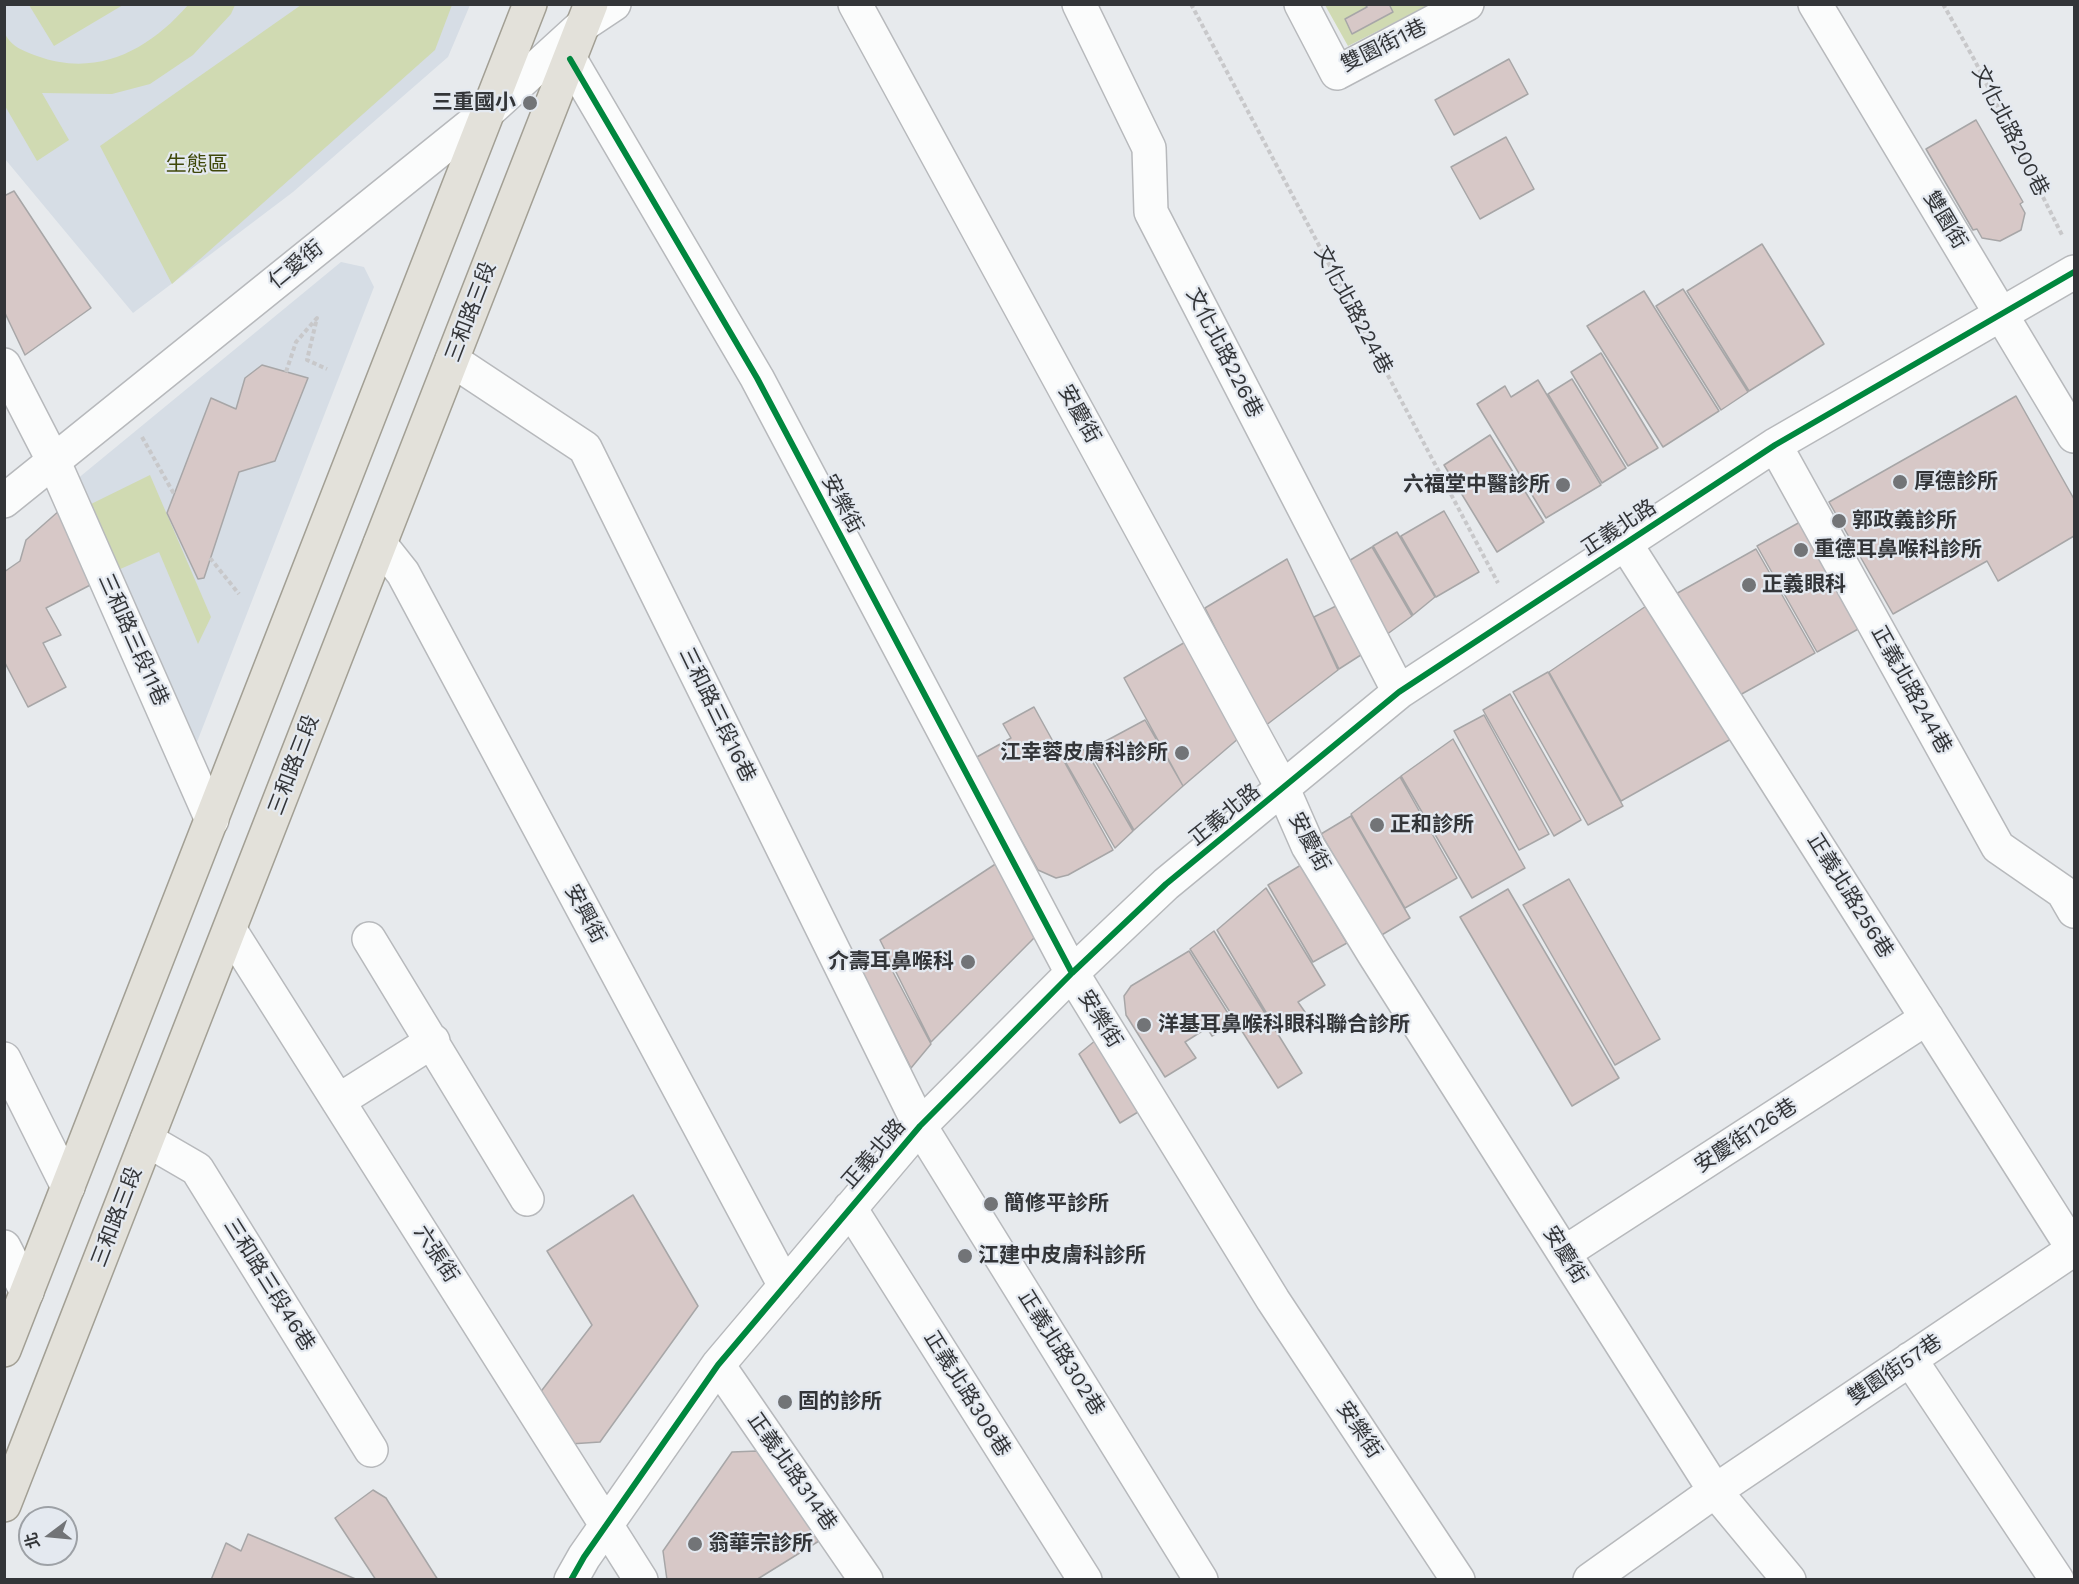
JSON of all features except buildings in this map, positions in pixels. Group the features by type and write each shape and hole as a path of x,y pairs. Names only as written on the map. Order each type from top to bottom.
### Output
{"main road":[{"path":"4,1350 492,108 530,4"},
{"name":"三和路三段","path":"4,1505 587,14"}],"street":[{"name":"仁愛街","path":"4,501 492,108 587,14 614,4"},
{"name":"安慶街","path":"855,4 1283,789 1308,846 1715,1491 1789,1580"},
{"name":"文化北路226巷","path":"1079,4 1149,148 1151,212 1399,692"},
{"name":"雙園街1巷","path":"1301,4 1337,73 1467,4"},
{"name":"雙園街","path":"1815,4 2074,436"},
{"name":"安樂街","path":"570,59 757,378 1072,974 1273,1300 1458,1580"},
{"name":"正義北路","path":"571,1580 718,1365 920,1126 1166,884 1399,692 1775,445 2074,272"},
{"name":"三和路三段16巷","path":"452,360 585,448 920,1126"},
{"name":"三和路三段11巷","path":"4,365 53,460 212,820"},
{"name":"正義北路244巷","path":"1775,445 1998,847 2063,892 2074,911"},
{"name":"正義北路256巷","path":"1625,543 2074,1249"},
{"name":"安興街","path":"380,544 402,573 785,1286"},
{"name":"六張街","path":"230,930 608,1523 641,1580"},
{"path":"369,939 527,1198"},
{"name":"安慶街126巷","path":"1564,1253 1927,1018"},
{"path":"338,1101 433,1041"},
{"path":"4,1059 68,1187"},
{"name":"正義北路302巷","path":"920,1126 1201,1580"},
{"name":"三和路三段46巷","path":"147,1140 197,1169 371,1450"},
{"name":"正義北路308巷","path":"850,1208 1085,1580"},
{"path":"4,1247 27,1292"},
{"name":"雙園街57巷","path":"1590,1580 1715,1491 2074,1249"},
{"path":"1911,1359 2056,1580"},
{"name":"正義北路314巷","path":"718,1365 866,1580"}],"path":[{"path":"286,372 296,342 317,318 307,360 327,369"},
{"path":"142,438 174,494"},
{"path":"210,558 239,594"}],"shaded area":[{"name":"三重國小","path":"4,5 470,5 448,57 293,192 133,313 5,159"},
{"path":"341,262 364,267 374,287 197,742 180,736 65,489"}],"green space":[{"path":"29,5 123,5 54,46"},
{"path":"188,5 235,5 231,14 193,55 150,84 112,94 42,93 69,140 37,161 5,106 5,34 15,46 37,56 59,62 80,64 101,61 120,56 139,47 173,21"},
{"name":"生態區","path":"301,5 452,5 435,50 172,284 100,146"},
{"path":"1325,5 1429,5 1348,46"},
{"path":"150,475 211,617 198,644 159,552 118,570 91,504"}],"cycle path":[{"path":"570,59 757,378 1072,973"},
{"path":"571,1580 584,1557 718,1365 920,1126 1072,973 1166,884 1399,692 1775,445 2074,272"}],"place":[{"name":"三重國小","path":"530,103"},
{"name":"厚德診所","path":"1900,482"},
{"name":"六福堂中醫診所","path":"1563,485"},
{"name":"郭政義診所","path":"1839,521"},
{"name":"重德耳鼻喉科診所","path":"1801,550"},
{"name":"正義眼科","path":"1749,585"},
{"name":"江幸蓉皮膚科診所","path":"1182,753"},
{"name":"正和診所","path":"1377,825"},
{"name":"介壽耳鼻喉科","path":"968,962"},
{"name":"洋基耳鼻喉科眼科聯合診所","path":"1144,1025"},
{"name":"簡修平診所","path":"991,1204"},
{"name":"江建中皮膚科診所","path":"965,1256"},
{"name":"固的診所","path":"785,1402"},
{"name":"翁華宗診所","path":"695,1544"}]}
